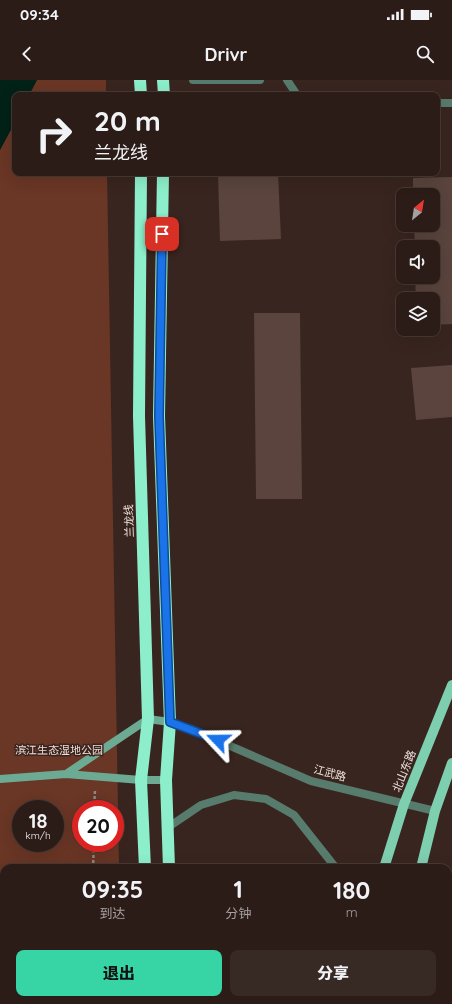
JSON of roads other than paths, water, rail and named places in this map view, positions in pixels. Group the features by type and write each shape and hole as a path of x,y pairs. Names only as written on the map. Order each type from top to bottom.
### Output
{"highway":[{"path":"140,80 141,92"},
{"path":"163,80 164,92"},
{"name":"兰龙线","path":"141,176 139,416 148,719 141,780 145,864"},
{"path":"163,176 159,416 170,722 166,780 169,864"}],"main road":[{"name":"北山东路","path":"385,864 404,804 452,685"},
{"path":"66,774 148,719 170,722"},
{"path":"422,864 435,811 452,763"},
{"path":"0,779 66,774 141,780 166,780"}],"street":[{"path":"193,80 260,80"},
{"path":"287,80 295,92"},
{"path":"440,103 452,102"},
{"name":"江武路","path":"170,722 191,729 311,781 435,811"},
{"path":"167,828 201,804 234,795 266,799 294,815 333,864"}],"park label":[{"name":"滨江生态湿地公园","path":"59,750"}]}
